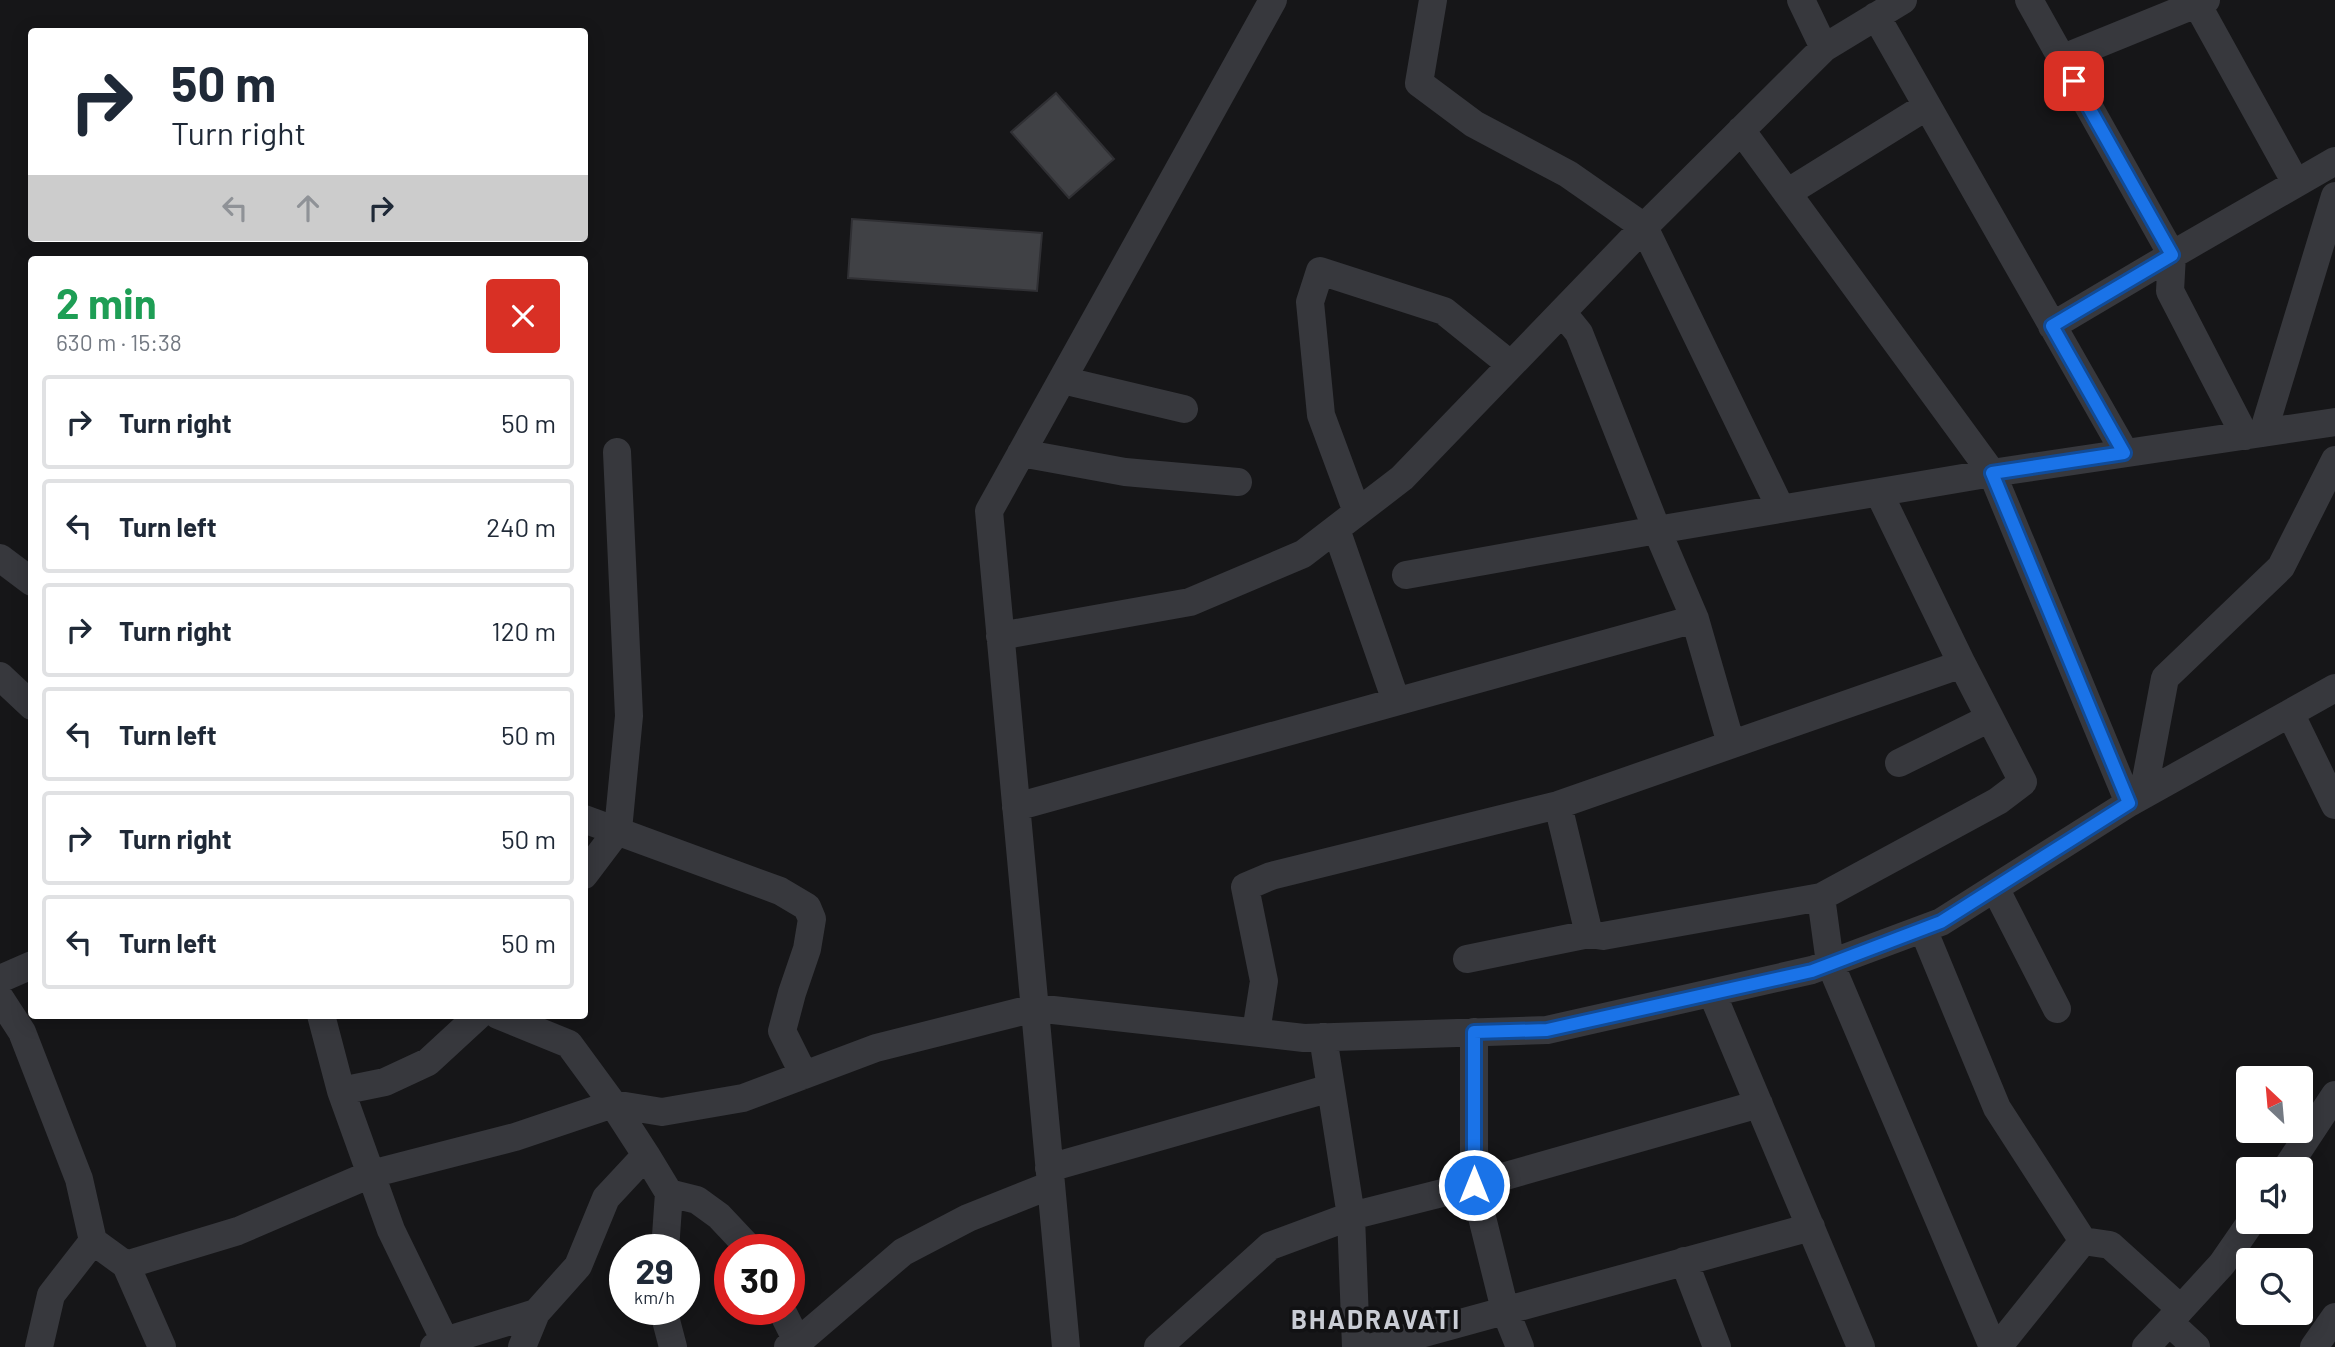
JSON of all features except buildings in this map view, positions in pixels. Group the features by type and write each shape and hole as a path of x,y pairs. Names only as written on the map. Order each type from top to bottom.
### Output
{"street":[{"path":"1066,1347 989,511 1272,0"},
{"path":"1433,0 1419,83 1474,124 1568,174 1644,227 1781,509"},
{"path":"1801,0 1824,48"},
{"path":"1000,636 1189,602 1304,554 1402,478 1644,227 1824,48 1903,0"},
{"path":"2029,0 2172,255 2171,291 2254,434"},
{"path":"2061,59 2202,2 2296,183"},
{"path":"1876,16 2124,453"},
{"path":"1787,193 1927,106"},
{"path":"1741,130 1992,473 2136,799"},
{"path":"2052,326 2335,161"},
{"path":"2254,434 2335,195"},
{"path":"1396,701 1321,415 1310,302 1320,271 1444,311 1511,365"},
{"path":"1562,312 1579,333 1695,619 1731,744"},
{"path":"1062,380 1184,409"},
{"path":"1406,575 1992,473 2335,422"},
{"path":"588,870 618,830 629,716 617,452"},
{"path":"1021,453 1125,472 1238,482"},
{"path":"2136,799 2165,678 2281,567 2335,460"},
{"path":"1467,959 1589,934 1603,936 1821,897 1998,802 2023,782 1878,493"},
{"path":"0,558 28,579"},
{"path":"1016,807 1695,619"},
{"path":"1256,1032 1264,981 1245,887 1271,876 1558,805 1962,664"},
{"path":"0,676 28,702"},
{"path":"126,1265 237,1231 370,1174 515,1137 613,1104 662,1112 743,1098 876,1048 1035,1008 1304,1038 1547,1030 1812,971 1941,922 2136,799 2335,688"},
{"path":"2290,713 2335,805"},
{"path":"1899,762 1990,718"},
{"path":"1558,805 1589,934"},
{"path":"588,821 780,891 807,907 813,919 807,949 782,1031 804,1075"},
{"path":"1995,888 2057,1009"},
{"path":"1821,897 1830,964 1996,1347 2084,1241"},
{"path":"1923,929 1997,1108 2084,1241 2110,1245 2175,1315 2196,1347"},
{"path":"0,979 28,967"},
{"path":"1712,993 1861,1347"},
{"path":"0,999 22,1032 79,1179 93,1241 126,1265 162,1347"},
{"path":"322,1019 341,1091 370,1174 440,1344 536,1313"},
{"path":"341,1091 385,1082 428,1062 475,1019"},
{"path":"508,1019 569,1044"},
{"path":"566,1019 569,1044 613,1104 669,1193 666,1234"},
{"path":"1474,1032 1474,1185 1504,1310 1520,1347"},
{"path":"1323,1037 1351,1216 1356,1347"},
{"path":"786,1325 792,1343 805,1336 903,1252 1050,1177 1331,1088"},
{"path":"2294,1157 2335,1095"},
{"path":"1158,1347 1270,1246 1351,1216 1474,1185 1759,1104"},
{"path":"522,1347 536,1313 578,1266 606,1198 646,1155"},
{"path":"669,1193 696,1200 719,1216 736,1234"},
{"path":"1373,1347 1811,1227"},
{"path":"2146,1347 2222,1264 2243,1234"},
{"path":"39,1347 51,1295 93,1241"},
{"path":"1684,1261 1717,1347"},
{"path":"2314,1347 2335,1317"},
{"path":"667,1325 673,1347"}],"district":[{"name":"BHADRAVATI","path":"1376,1318"}],"route":[{"path":"1474,1185 1474,1032 1547,1030 1812,971 1941,922 2129,803 1992,473 2124,453 2052,326 2172,255 2074,81"}]}
